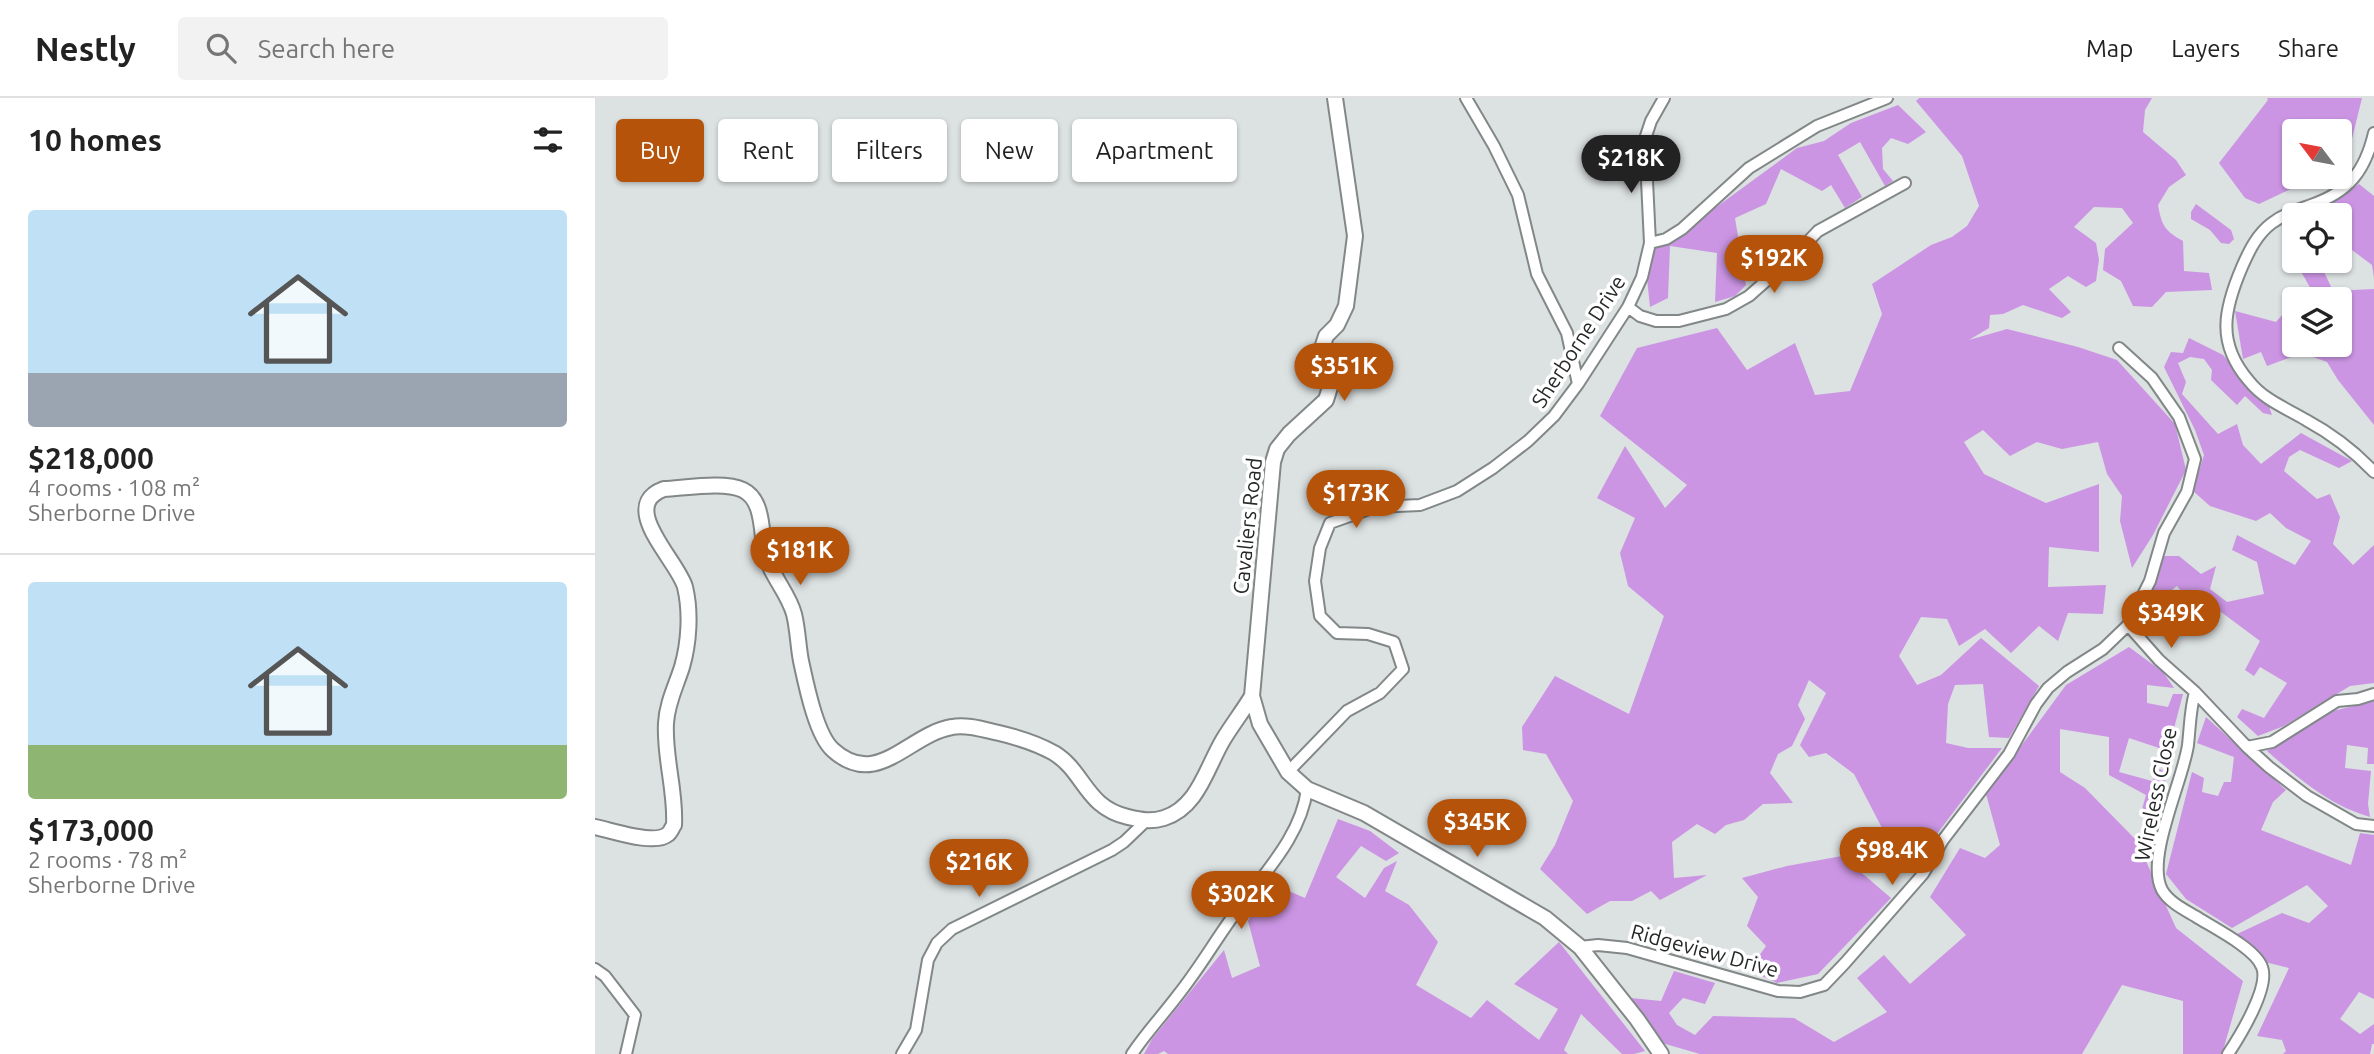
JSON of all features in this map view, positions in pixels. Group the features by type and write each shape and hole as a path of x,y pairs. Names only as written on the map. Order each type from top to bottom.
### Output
{"street":[{"name":"Cavaliers Road","path":"1252,696 1273,462 1277,449 1289,433 1326,400 1331,384 1323,345 1346,306 1355,236 1335,98"},
{"path":"1467,98 1495,146 1518,195 1537,274 1567,333 1577,384"},
{"name":"Sherborne Drive","path":"1288,772 1347,711 1380,693 1403,669 1394,642 1368,634 1336,633 1320,616 1315,581 1320,548 1330,523 1375,507 1420,505 1457,491 1528,441 1554,416 1628,306 1642,277 1650,243 1645,139 1651,121 1664,98"},
{"path":"1650,243 1666,239 1682,229 1749,169 1817,126 1887,98"},
{"path":"2374,133 2364,166 2345,188 2290,213 2263,231 2248,255 2231,294 2226,319 2229,350 2236,365 2258,392 2327,433 2374,472"},
{"path":"1628,306 1640,316 1655,321 1679,321 1725,309 1749,296 1818,231 1905,183"},
{"name":"Ridgeview Drive","path":"1580,947 1627,947 1778,991 1800,992 1825,985 1923,874 1944,840 2009,754 2036,704 2048,688 2103,649 2128,625 2150,581 2164,533 2187,492 2195,458 2179,417 2152,378 2119,348"},
{"path":"595,827 660,839 669,834 674,825 666,722 669,702 686,649 688,602 681,576 648,521 646,509 654,493 664,489 728,486 752,496 759,509 766,554 773,575 794,613 801,661 814,709 821,732 832,750 855,764 871,766 887,760 930,734 953,726 981,729 1006,735 1054,754 1091,796 1113,814 1146,821"},
{"path":"2128,625 2159,660 2195,692 2247,747 2307,796 2356,824 2374,827"},
{"name":"Wireless Close","path":"2195,692 2190,710 2188,746 2157,868 2161,889 2170,901 2247,949 2262,965 2265,979 2259,997 2228,1054"},
{"path":"2247,747 2272,742 2337,701 2374,694"},
{"path":"1252,696 1260,724 1288,772 1307,789 1364,813 1545,918 1580,947 1661,1054"},
{"path":"902,1054 916,1030 928,960 937,943 952,929 1112,850 1146,821 1182,810 1195,795 1223,741 1252,696"},
{"path":"1132,1054 1275,861 1305,807 1307,789"},
{"path":"595,969 605,976 635,1014 626,1054"}],"shaded area":[{"path":"1919,98 2152,98 2145,110 2143,132 2176,160 2186,175 2169,187 2158,205 2161,218 2165,227 2183,241 2184,271 2209,273 2212,290 2166,292 2152,307 2133,306 2121,281 2103,270 2105,249 2133,223 2122,208 2094,207 2074,227 2096,243 2099,260 2096,281 2086,287 2068,276 2049,289 2071,312 2062,318 2023,305 2003,314 1990,315 1989,328 1969,340 2007,329 2117,360 2175,424 2186,470 2153,535 2132,568 2120,521 2122,496 2107,474 2098,442 2062,449 2037,442 2010,456 1983,430 1964,442 1984,474 2046,503 2099,484 2099,552 2049,547 2048,587 2106,585 2103,614 2068,613 2058,641 2039,626 2011,653 1985,629 1959,646 1947,619 1921,617 1899,656 1917,685 1941,675 1981,638 2039,686 2009,738 1989,737 1983,684 1955,685 1948,704 1946,743 1968,748 2002,748 1921,855 1882,828 1854,774 1826,753 1809,757 1800,745 1826,693 1809,680 1798,705 1805,719 1792,746 1778,754 1770,773 1793,803 1763,804 1744,820 1726,825 1715,834 1697,824 1672,842 1674,878 1707,875 1660,900 1651,891 1632,901 1610,901 1587,914 1540,869 1555,845 1573,801 1546,754 1523,750 1522,727 1555,676 1629,714 1664,616 1628,586 1620,553 1635,518 1597,498 1625,446 1665,508 1687,485 1600,416 1637,348 1717,328 1747,370 1795,343 1815,395 1850,391 1882,314 1872,284 1931,245 1952,237 1967,226 1979,206 1962,156 1916,101"},
{"path":"2267,98 2362,98 2352,139 2352,119 2282,119 2282,189 2291,189 2259,204 2245,198 2219,163"},
{"path":"1898,105 1926,132 1908,144 1891,138 1882,148 1883,169 1893,181 1885,186 1860,142 1838,155 1862,197 1845,208 1831,185 1822,191 1781,169 1766,204 1735,218 1746,285 1735,296 1715,302 1717,253 1670,246 1668,298 1650,307 1647,278 1654,247 1663,246 1797,148 1824,141 1851,123"},
{"path":"2359,184 2374,196 2374,278 2372,265 2352,250 2352,203 2327,203"},
{"path":"2196,204 2231,230 2234,239 2229,244 2221,243 2210,230 2191,219 2191,212"},
{"path":"2302,273 2325,273 2331,287 2310,287"},
{"path":"2374,289 2374,425 2327,362 2313,357 2352,357 2352,290"},
{"path":"2235,311 2276,322 2282,315 2282,357 2291,357 2267,366 2261,352 2243,359"},
{"path":"2189,338 2223,355 2269,406 2272,415 2263,413 2245,396 2237,405 2211,380 2212,370 2204,359 2190,357 2178,363 2186,382 2182,394 2218,434 2237,424 2243,445 2261,464 2301,433 2352,461 2339,468 2300,450 2289,457 2284,471 2317,499 2330,494 2340,517 2333,544 2353,565 2374,545 2374,683 2350,686 2284,726 2258,736 2237,717 2242,709 2264,718 2287,683 2260,667 2254,676 2245,670 2260,641 2213,606 2201,616 2177,586 2146,611 2164,556 2179,556 2201,574 2216,566 2210,589 2227,602 2264,594 2257,562 2232,550 2237,535 2295,565 2311,541 2286,528 2270,513 2256,521 2210,506 2193,491 2204,455 2195,430 2164,367 2171,352 2183,353"},
{"path":"2129,647 2163,672 2174,688 2147,685 2147,703 2168,707 2173,694 2183,694 2168,751 2129,738 2119,772 2152,781 2160,769 2167,773 2156,818 2141,813 2146,795 2109,775 2109,737 2060,729 2060,772 2085,788 2137,841 2176,928 2243,981 2222,1054 2183,1054 2183,1001 2122,985 2082,1054 1700,1054 1662,1043 1631,998 1661,1001 1674,971 1715,983 1705,1004 1683,998 1669,1013 1677,1025 1695,1035 1713,1016 1794,1018 1834,1042 1887,1012 1857,978 1884,955 1910,984 1966,935 1930,897 1960,848 1985,858 2000,845 1986,794 2066,685"},
{"path":"2374,701 2374,764 2367,764 2368,748 2347,745 2345,768 2371,771 2368,804 2370,817 2328,798 2267,751 2333,711"},
{"path":"2206,717 2286,790 2273,802 2261,830 2351,865 2360,833 2374,835 2374,999 2359,992 2340,1019 2360,1034 2374,1024 2374,1044 2370,1054 2283,1054 2286,1051 2282,1040 2257,1036 2289,968 2265,962 2237,934 2282,913 2309,923 2328,906 2307,885 2232,928 2186,899 2166,874 2192,772 2204,778 2202,792 2218,796 2224,782 2231,782 2234,757 2197,743"},
{"path":"1338,819 1370,831 1399,853 1386,861 1361,846 1336,877 1365,898 1384,868 1397,861 1385,891 1409,905 1438,942 1416,985 1471,1018 1487,1000 1539,1040 1558,1009 1514,984 1559,942 1645,1051 1622,1054 1581,1014 1564,1050 1568,1054 1168,1054 1164,1051 1144,1054 1152,1039 1224,950 1232,978 1260,966 1248,921 1272,884 1305,898"},
{"path":"1842,856 1891,898 1818,974 1777,983 1749,970 1766,946 1747,926 1758,897 1742,878"}]}
